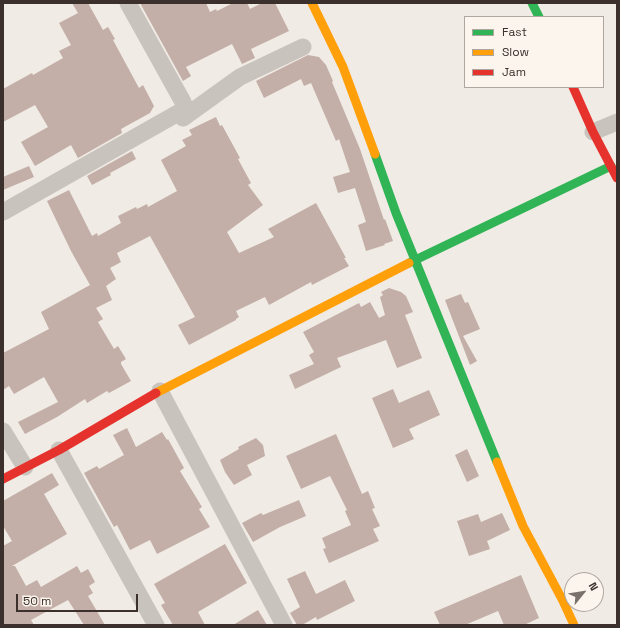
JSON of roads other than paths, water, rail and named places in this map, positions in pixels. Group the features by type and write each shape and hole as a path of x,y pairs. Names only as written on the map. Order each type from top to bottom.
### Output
{"main road":[{"path":"312,3 343,68 396,213 523,526 563,601 574,625"},
{"path":"532,3 538,16"},
{"path":"573,88 593,132 617,178"},
{"path":"3,479 59,450 160,391 416,260 611,166"}],"street":[{"path":"128,3 183,102 186,114"},
{"path":"3,212 178,112 183,118 186,114 240,77 303,47"},
{"path":"593,132 617,122"},
{"path":"160,391 284,625"},
{"path":"3,431 25,467"},
{"path":"59,450 156,625"}]}
